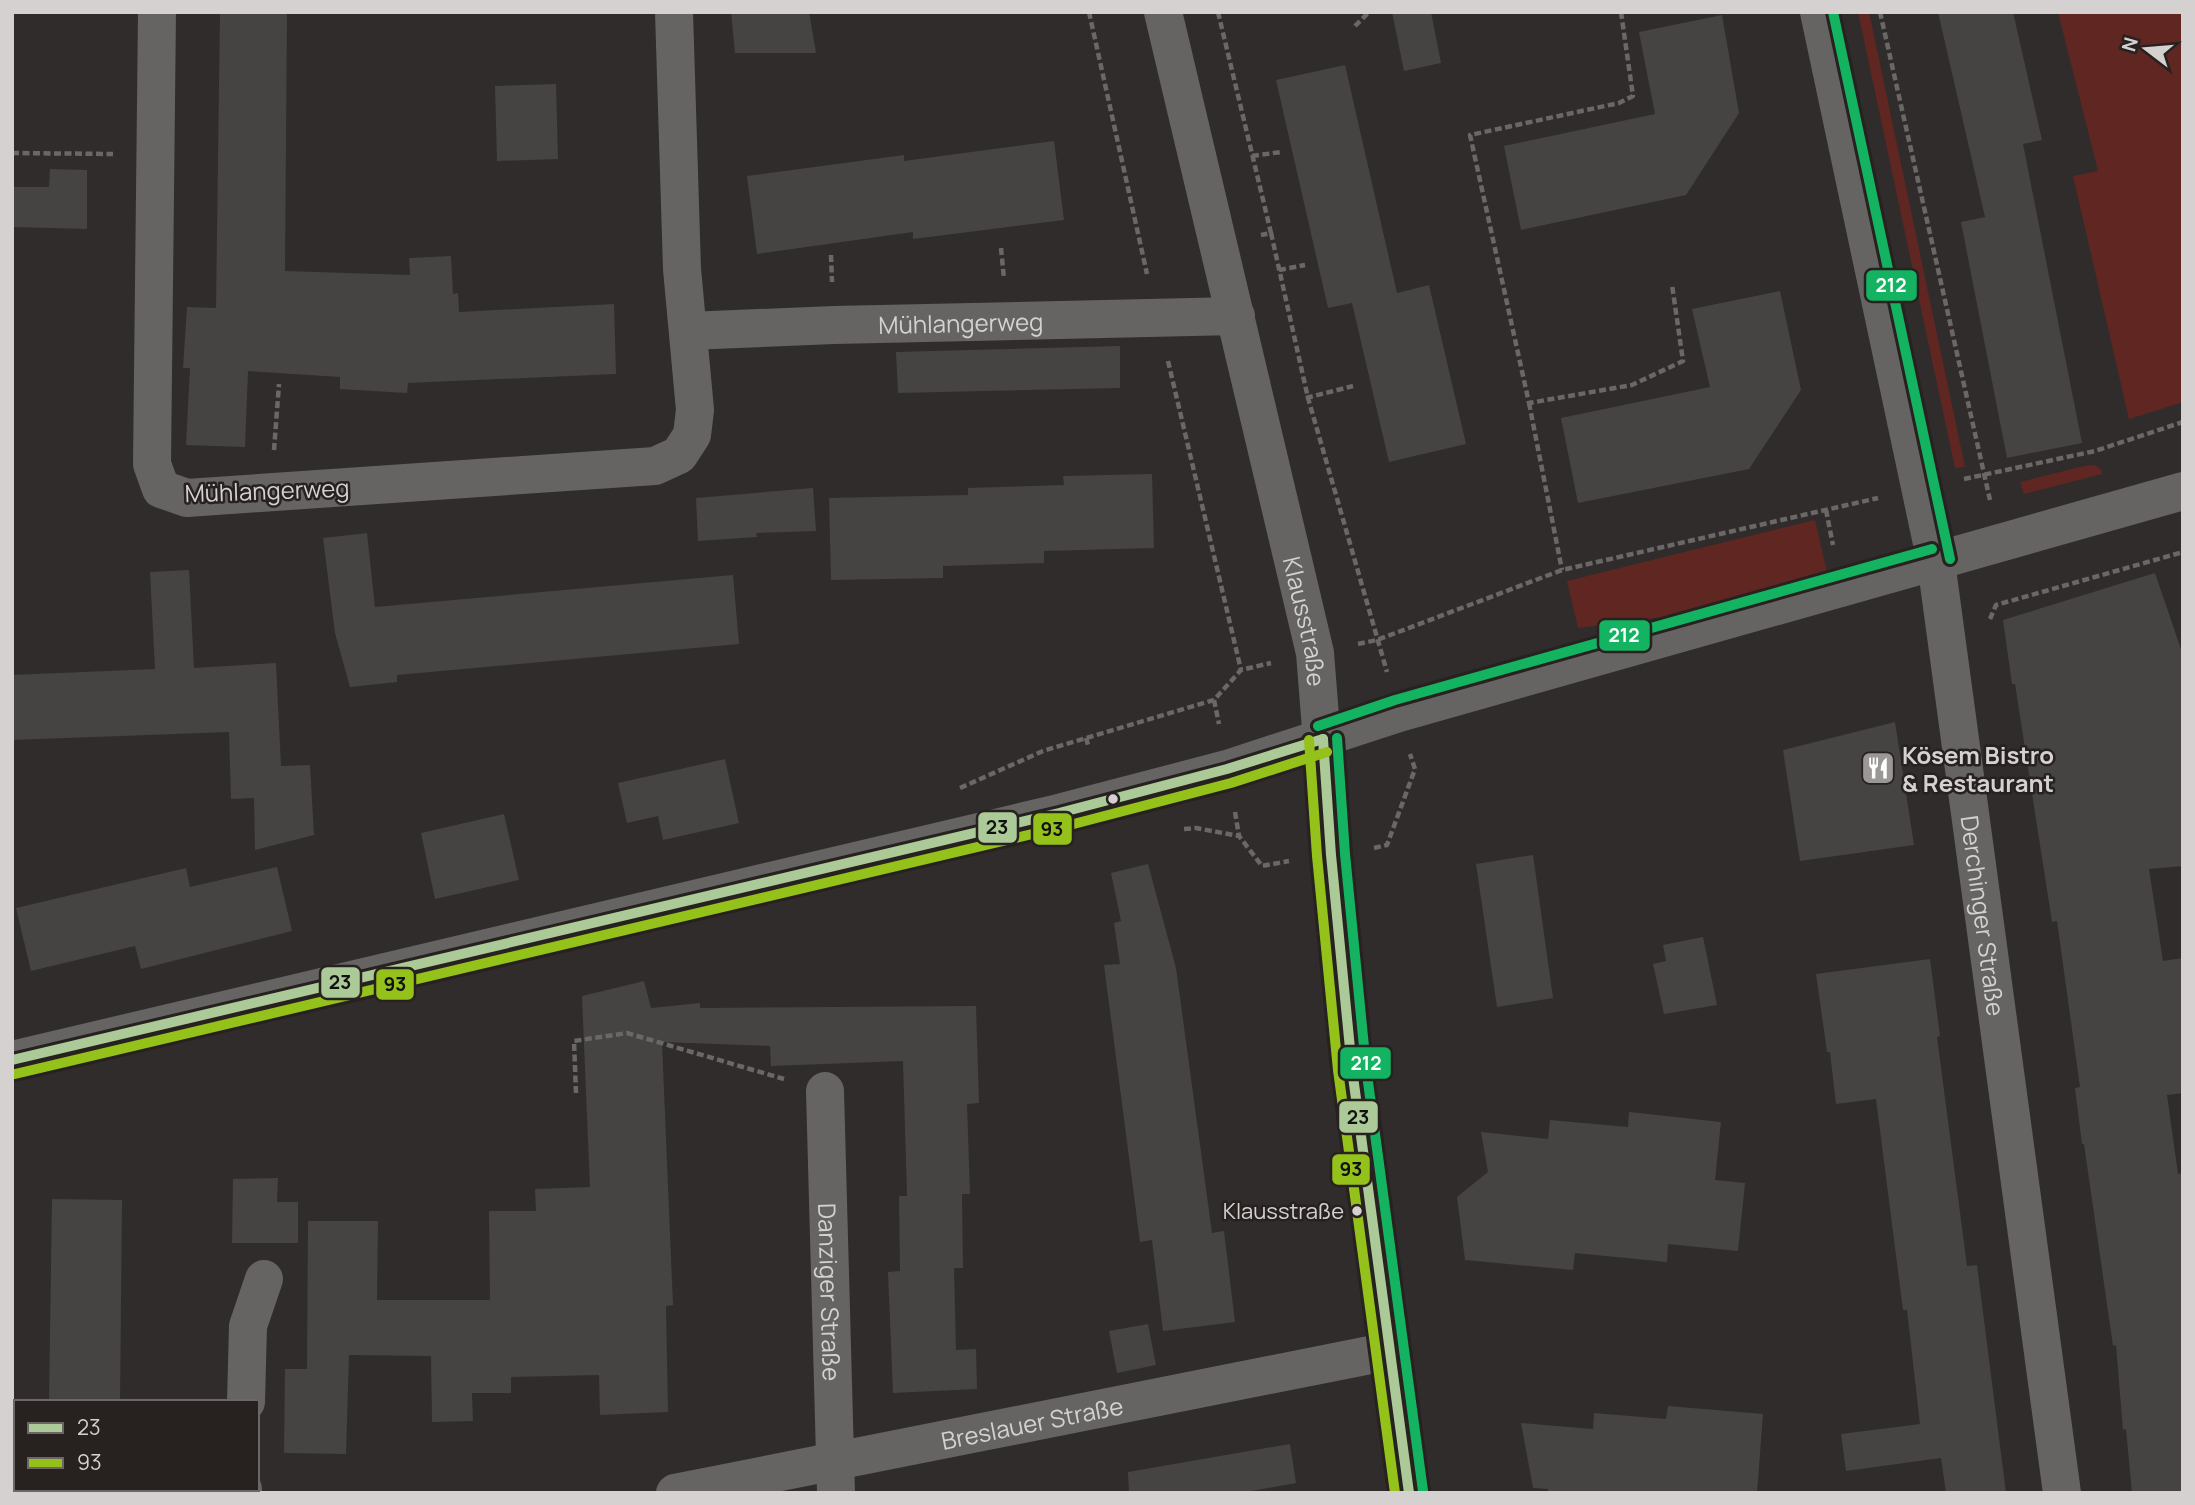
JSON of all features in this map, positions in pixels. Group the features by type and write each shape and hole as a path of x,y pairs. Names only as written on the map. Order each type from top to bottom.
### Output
{"street":[{"name":"Mühlangerweg","path":"157,12 152,464 161,489 187,498 655,466 679,455 692,435 695,410 682,269 674,12"},
{"name":"Klausstraße","path":"1163,12 1315,653 1352,1069 1409,1493"},
{"name":"Derchinger Straße","path":"1819,12 1936,562 2062,1493"},
{"name":"Mühlangerweg","path":"688,331 1236,316"},
{"path":"12,1060 1059,813 1227,769 1399,713 2183,491"},
{"name":"Danziger Straße","path":"825,1091 836,1478"},
{"path":"246,1400 248,1326 264,1279"},
{"name":"Breslauer Straße","path":"675,1493 836,1478 1390,1351"}],"path":[{"path":"1218,12 1226,44"},
{"path":"1355,26 1369,12"},
{"path":"1562,570 1529,403 1470,135 1619,103 1633,96 1621,12"},
{"path":"1880,12 1992,508"},
{"path":"1252,156 1281,152"},
{"path":"12,153 157,155"},
{"path":"1271,233 1308,398 1399,713"},
{"path":"1279,270 1305,265"},
{"path":"1529,403 1632,386 1683,361 1672,285"},
{"path":"271,493 279,384"},
{"path":"1258,411 1353,386"},
{"path":"1952,481 2095,451 2183,422"},
{"path":"957,789 1043,751 1214,700 1241,670 1377,639 1562,570 1879,498"},
{"path":"1826,510 1835,558"},
{"path":"1987,627 1996,605 2183,552"},
{"path":"1086,738 1088,746"},
{"path":"1182,830 1196,828 1239,836 1262,866"},
{"path":"576,1093 574,1041 627,1033 825,1091"}],"shaded area":[{"path":"1858,12 1869,12 1965,467 1955,468"},
{"path":"2058,12 2183,12 2183,402 2129,419 2073,176 2098,171"},
{"path":"2095,465 2101,469 2102,474 2024,494 2020,482 2084,466"},
{"path":"1815,520 1827,572 1685,614 1578,628 1567,581"}],"building":[{"path":"220,12 287,12 285,271 410,275 409,258 451,256 453,294 458,293 459,312 614,304 616,374 408,383 407,393 340,389 340,377 248,371 245,447 186,445 190,368 183,368 187,307 216,308"},
{"path":"731,12 809,12 816,53 735,53"},
{"path":"1392,12 1431,12 1441,63 1404,71"},
{"path":"1938,12 2013,12 2042,140 2023,144 2082,443 2007,458 1961,222 1985,217"},
{"path":"1722,15 1739,113 1686,195 1521,230 1504,146 1655,114 1639,32"},
{"path":"1345,65 1397,293 1429,285 1466,444 1389,462 1352,303 1328,308 1276,80"},
{"path":"556,84 558,159 497,161 495,86"},
{"path":"1054,141 1064,220 913,239 913,232 757,254 747,176 904,155 904,161"},
{"path":"50,169 87,170 87,229 12,227 12,187 49,187"},
{"path":"1780,291 1801,390 1749,469 1578,503 1561,418 1710,387 1692,309"},
{"path":"1120,346 1120,388 898,393 896,352"},
{"path":"1152,474 1154,548 1044,551 1044,563 943,566 943,578 831,580 829,498 968,495 968,488 1064,485 1063,476"},
{"path":"813,488 816,531 756,533 757,537 698,541 696,498"},
{"path":"367,533 375,607 733,575 739,644 397,675 397,682 350,687 335,633 323,538"},
{"path":"189,570 194,668 276,663 281,766 310,765 314,835 255,850 254,798 231,799 229,732 12,740 12,675 155,669 150,572"},
{"path":"2155,573 2183,655 2183,866 2149,869 2163,961 2183,958 2183,1093 2167,1095 2178,1174 2183,1173 2183,1493 2132,1493 2126,1429 2123,1430 2116,1345 2113,1346 2082,1144 2075,1088 2080,1087 2057,921 2052,922 2003,620"},
{"path":"1895,722 1914,845 1800,861 1783,750"},
{"path":"725,759 739,823 663,840 658,816 627,823 618,783"},
{"path":"504,814 519,880 435,899 421,833"},
{"path":"1533,855 1553,998 1497,1007 1476,864"},
{"path":"1148,864 1176,968 1212,1233 1224,1231 1235,1322 1163,1331 1152,1240 1140,1242 1104,965 1120,964 1114,923 1121,921 1111,873"},
{"path":"277,867 292,931 141,969 135,946 31,971 16,908 186,868 190,887"},
{"path":"1703,937 1717,1005 1664,1014 1653,964 1666,961 1663,945"},
{"path":"1930,959 1940,1036 1937,1037 1967,1266 1977,1265 2006,1493 1946,1493 1941,1458 1846,1471 1841,1434 1920,1424 1907,1310 1903,1310 1876,1099 1836,1104 1816,974"},
{"path":"644,981 651,1008 700,1003 700,1008 976,1006 979,1103 967,1104 970,1194 962,1194 963,1268 954,1268 956,1350 976,1349 977,1389 893,1393 888,1272 900,1271 899,1196 907,1196 903,1061 771,1066 770,1046 662,1042 673,1305 666,1306 668,1412 600,1415 599,1375 511,1377 511,1393 472,1393 473,1421 432,1422 431,1356 349,1355 346,1454 284,1453 285,1369 307,1369 308,1221 378,1221 377,1300 490,1300 489,1211 536,1211 535,1189 590,1187 582,996"},
{"path":"1629,1112 1721,1122 1715,1180 1745,1183 1738,1251 1668,1244 1667,1262 1575,1253 1573,1270 1465,1260 1457,1197 1488,1172 1481,1132 1548,1139 1550,1120 1628,1127"},
{"path":"278,1178 277,1202 298,1202 298,1243 232,1243 233,1179"},
{"path":"52,1199 122,1200 120,1400 49,1400"},
{"path":"1148,1324 1156,1365 1117,1373 1109,1331"},
{"path":"1668,1406 1763,1414 1757,1493 1548,1493 1548,1489 1533,1488 1521,1423 1593,1429 1594,1413 1666,1419"},
{"path":"1290,1444 1296,1483 1241,1493 1129,1493 1128,1472"}],"transit line":[{"name":"212","path":"1833,12 1950,559"},
{"name":"212","path":"1318,726 1395,700 1932,549"},
{"name":"212","path":"1337,738 1345,854 1366,1067 1423,1491"},
{"name":"23","path":"1323,739 1331,855 1352,1069 1409,1493"},
{"name":"23","path":"12,1060 1059,813 1227,769 1323,739"},
{"name":"93","path":"1309,740 1317,856 1338,1070 1395,1493"},
{"name":"93","path":"15,1074 1062,827 1231,783 1327,752"}],"place":[{"name":"Kösem Bistro & Restaurant","path":"1878,768"},
{"name":"Klausstraße","path":"1357,1211"}]}
